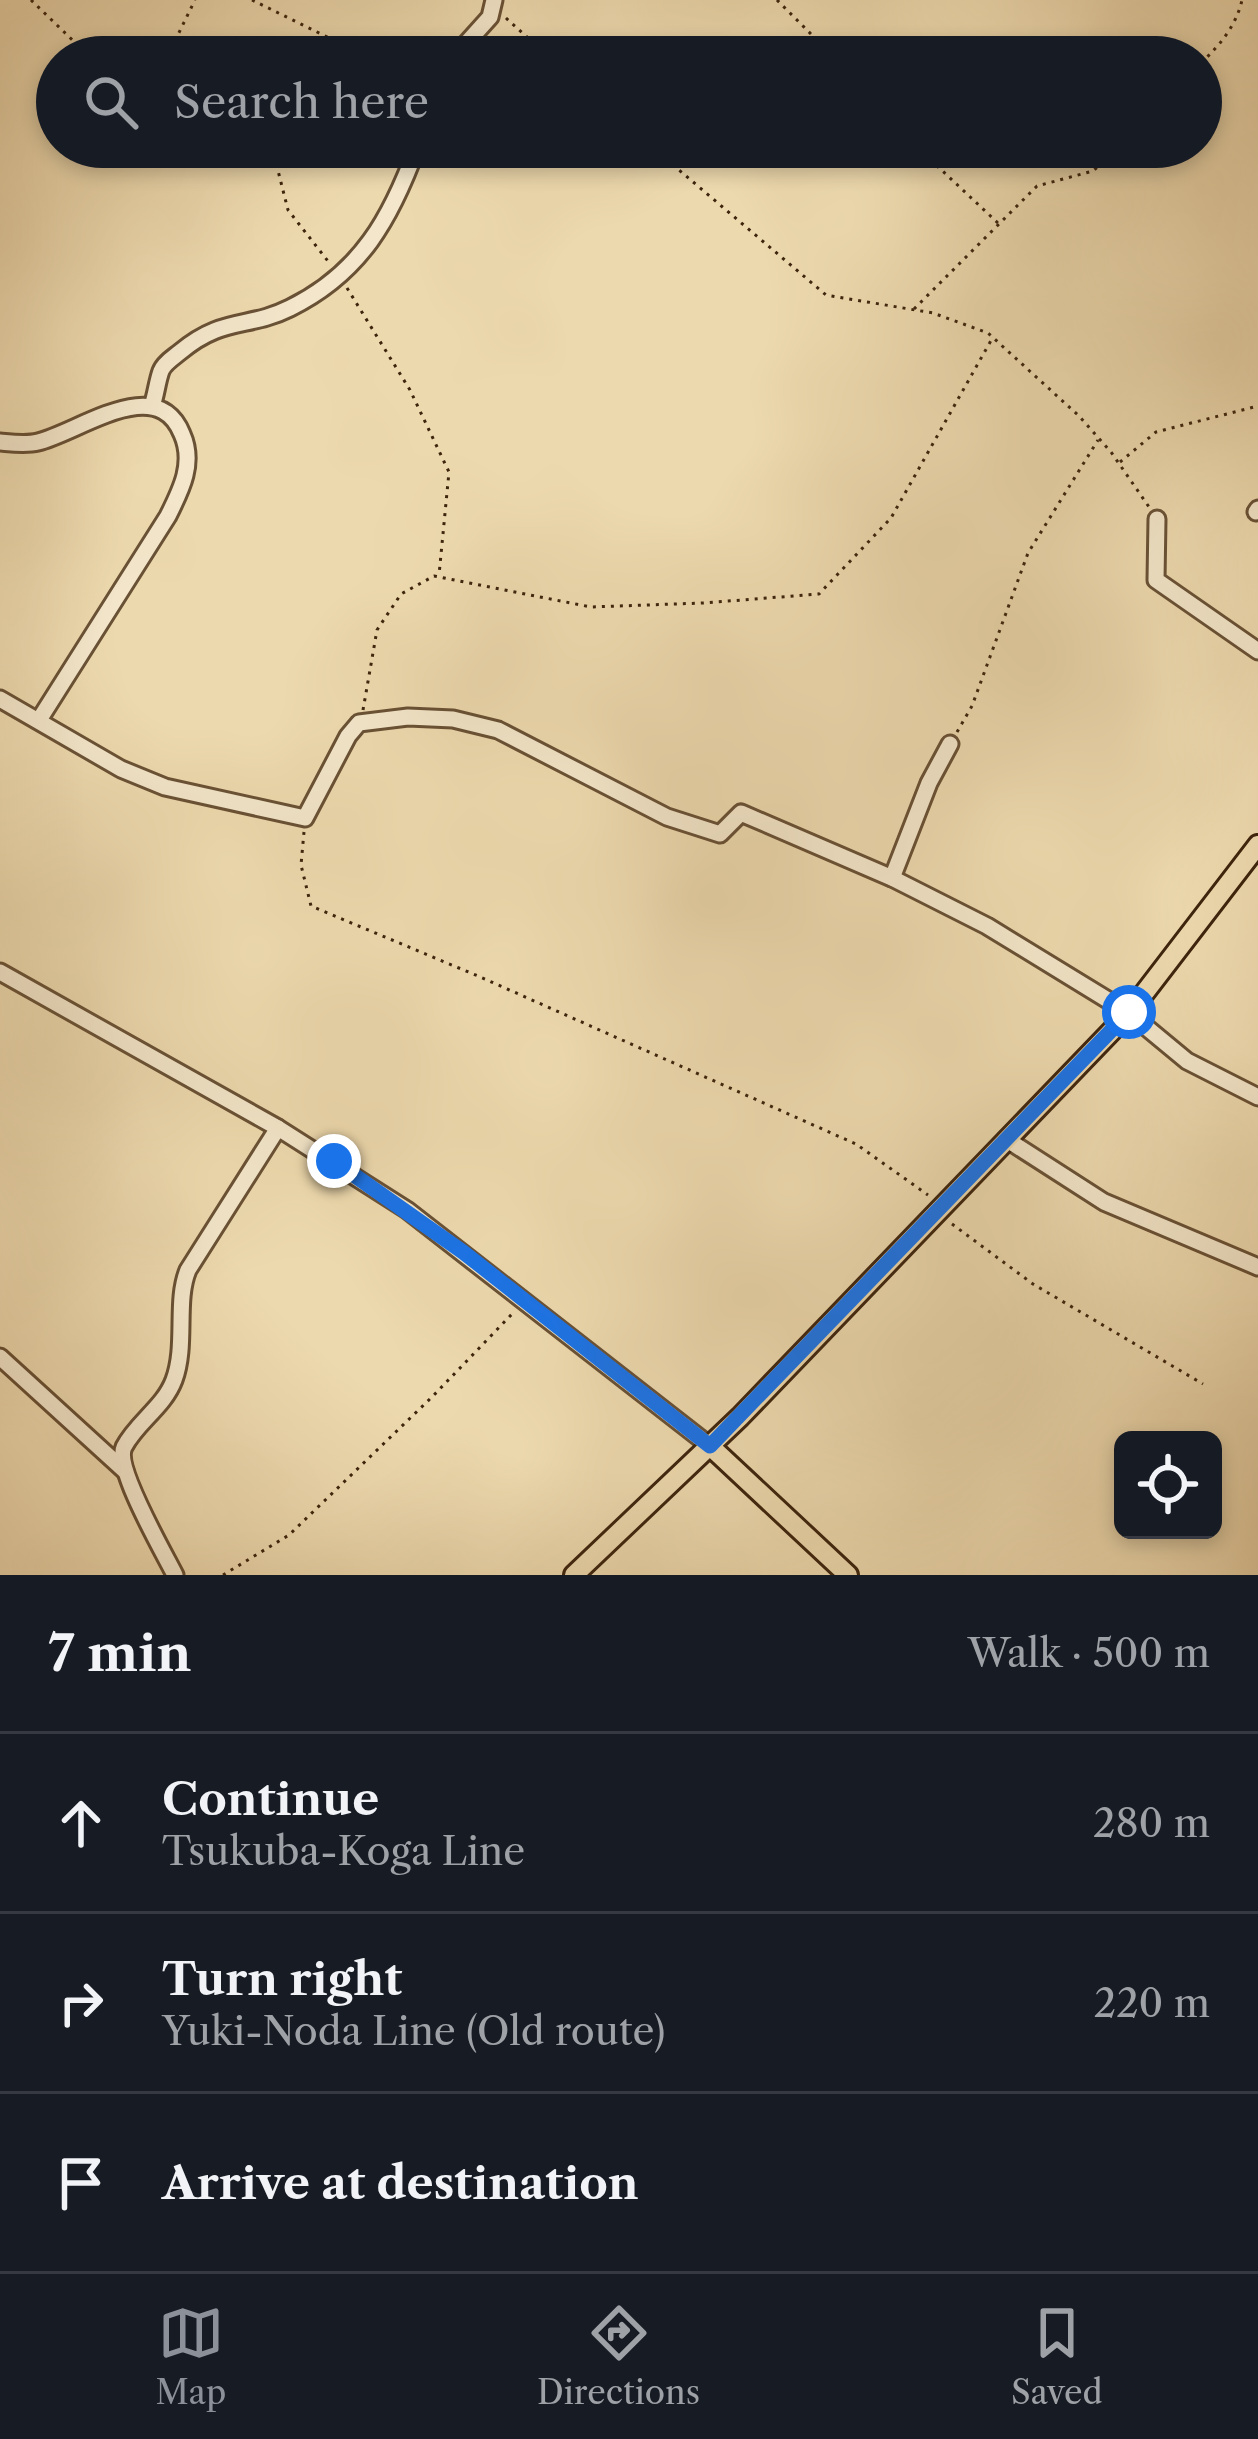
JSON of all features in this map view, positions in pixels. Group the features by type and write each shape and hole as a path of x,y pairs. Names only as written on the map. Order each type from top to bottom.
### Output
{"main road":[{"path":"574,1575 710,1446 1129,1012 1258,845"},
{"path":"710,1446 848,1575"}],"street":[{"path":"473,36 490,17 493,2"},
{"path":"152,406 162,367 212,328 285,311 339,275 380,231 410,168"},
{"path":"0,442 38,442 114,411 152,406 173,418 188,456 184,484 144,556 39,720"},
{"path":"1157,519 1156,580 1258,651"},
{"path":"0,699 121,769 165,788 305,818 359,723 408,717 453,719 498,730 667,818 720,834 741,813 892,878 987,926 1129,1012 1187,1061 1258,1097"},
{"path":"892,878 928,783 950,744"},
{"path":"0,972 278,1128 407,1210 710,1446"},
{"path":"175,1575 122,1458 124,1447 174,1380 183,1327 182,1285 188,1270 278,1128"},
{"path":"1006,1139 1104,1202 1258,1268"},
{"path":"0,1357 128,1473"}],"path":[{"path":"31,0 68,36"},
{"path":"177,36 195,0"},
{"path":"252,0 325,36"},
{"path":"777,0 814,36"},
{"path":"1222,42 1239,15 1242,0"},
{"path":"493,2 528,36"},
{"path":"277,168 288,210 339,275 410,390 449,472 439,577"},
{"path":"677,168 826,295 933,313 993,337 1099,438 1157,519"},
{"path":"939,168 999,224"},
{"path":"913,310 1037,186 1096,168"},
{"path":"359,723 377,630 401,594 434,575 591,607 819,594 891,518 993,337"},
{"path":"1119,463 1156,432 1258,406"},
{"path":"950,744 972,706 1028,553 1099,438"},
{"path":"305,818 301,865 311,906 856,1144 1033,1284 1203,1384"},
{"path":"224,1575 289,1535 525,1300"}],"route":[{"path":"334,1161 463,1252 710,1446 1129,1012"}]}
